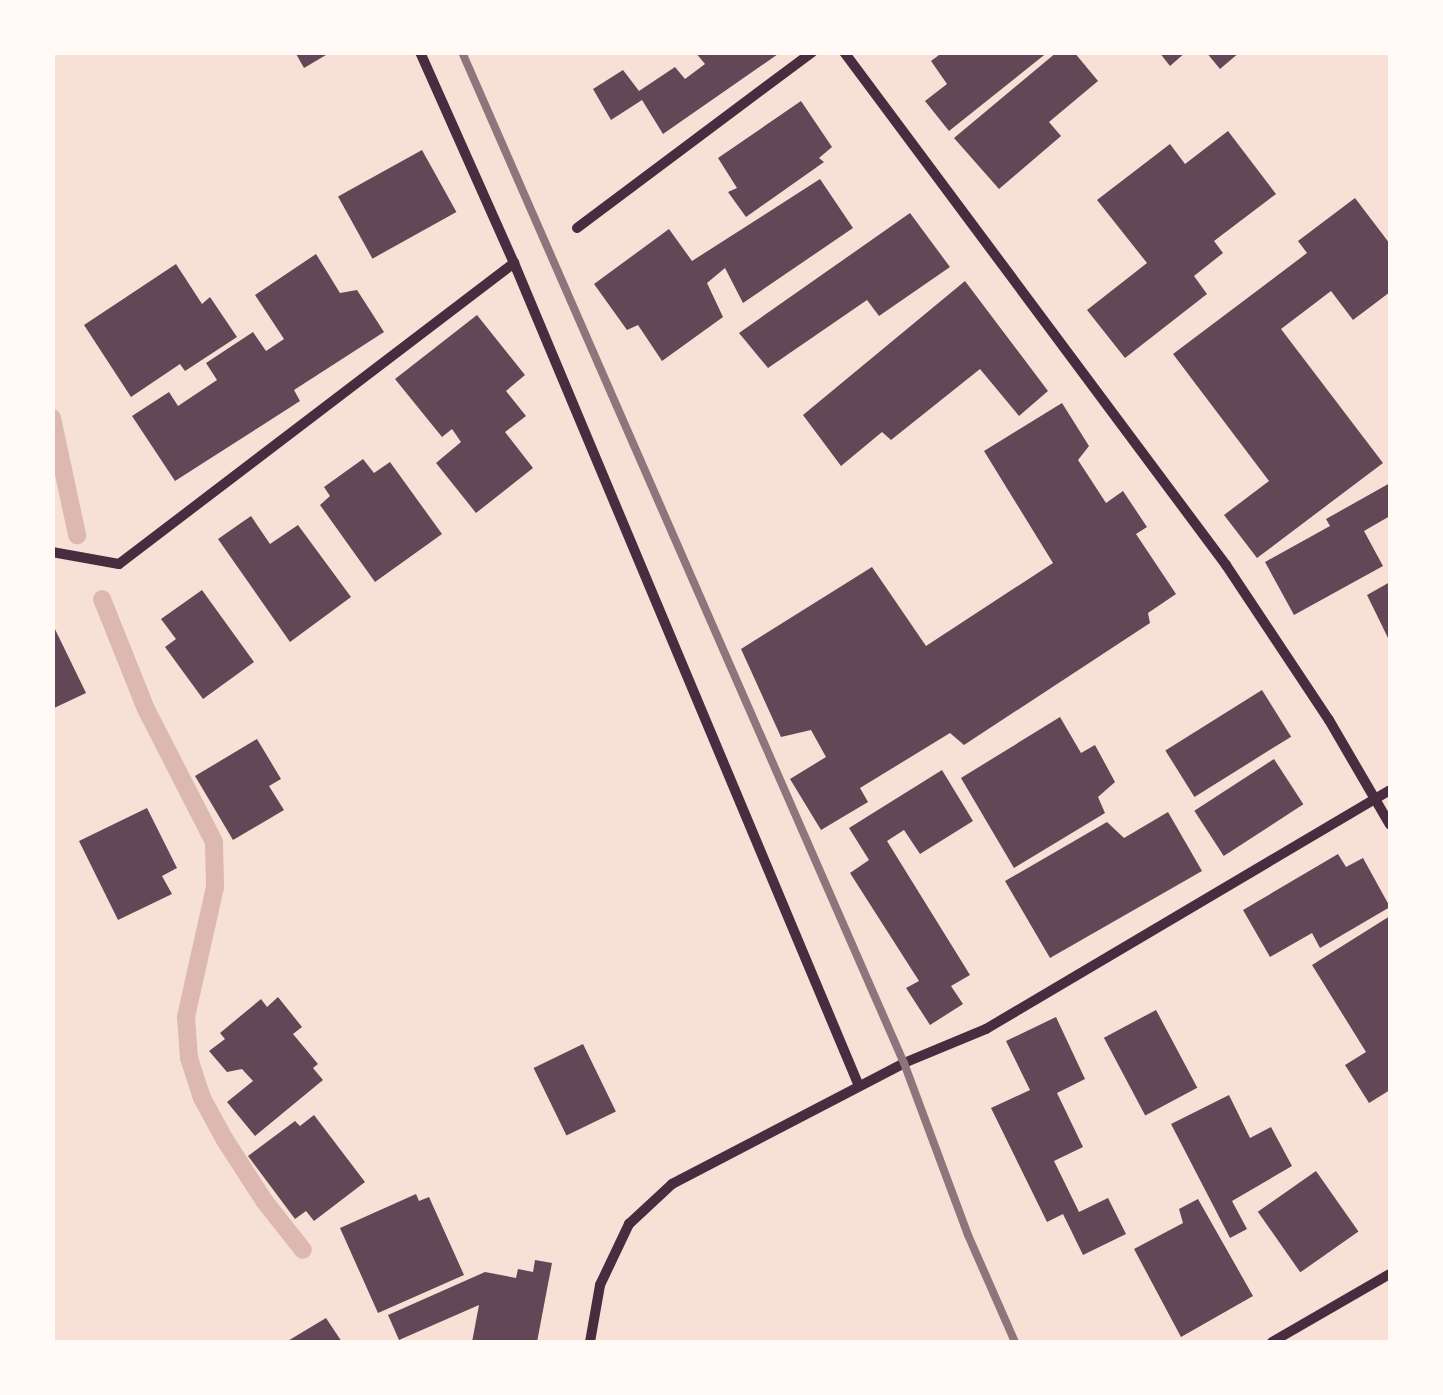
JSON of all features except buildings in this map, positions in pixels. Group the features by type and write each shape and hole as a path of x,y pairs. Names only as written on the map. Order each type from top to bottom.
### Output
{"street":[{"path":"420,52 514,263 859,1086"},
{"path":"576,228 812,52"},
{"path":"844,52 1226,565 1329,720 1390,825"},
{"path":"52,552 119,564 514,263"},
{"path":"590,1342 600,1285 629,1224 672,1184 859,1086 986,1028 1390,790"},
{"path":"1272,1342 1390,1274"}],"waterway":[{"path":"52,418 77,535"},
{"path":"102,599 146,709 214,842 215,887 186,1017 189,1058 202,1098 225,1140 265,1202 303,1250"}],"railway":[{"path":"462,52 904,1063 968,1235 1015,1342"}]}
